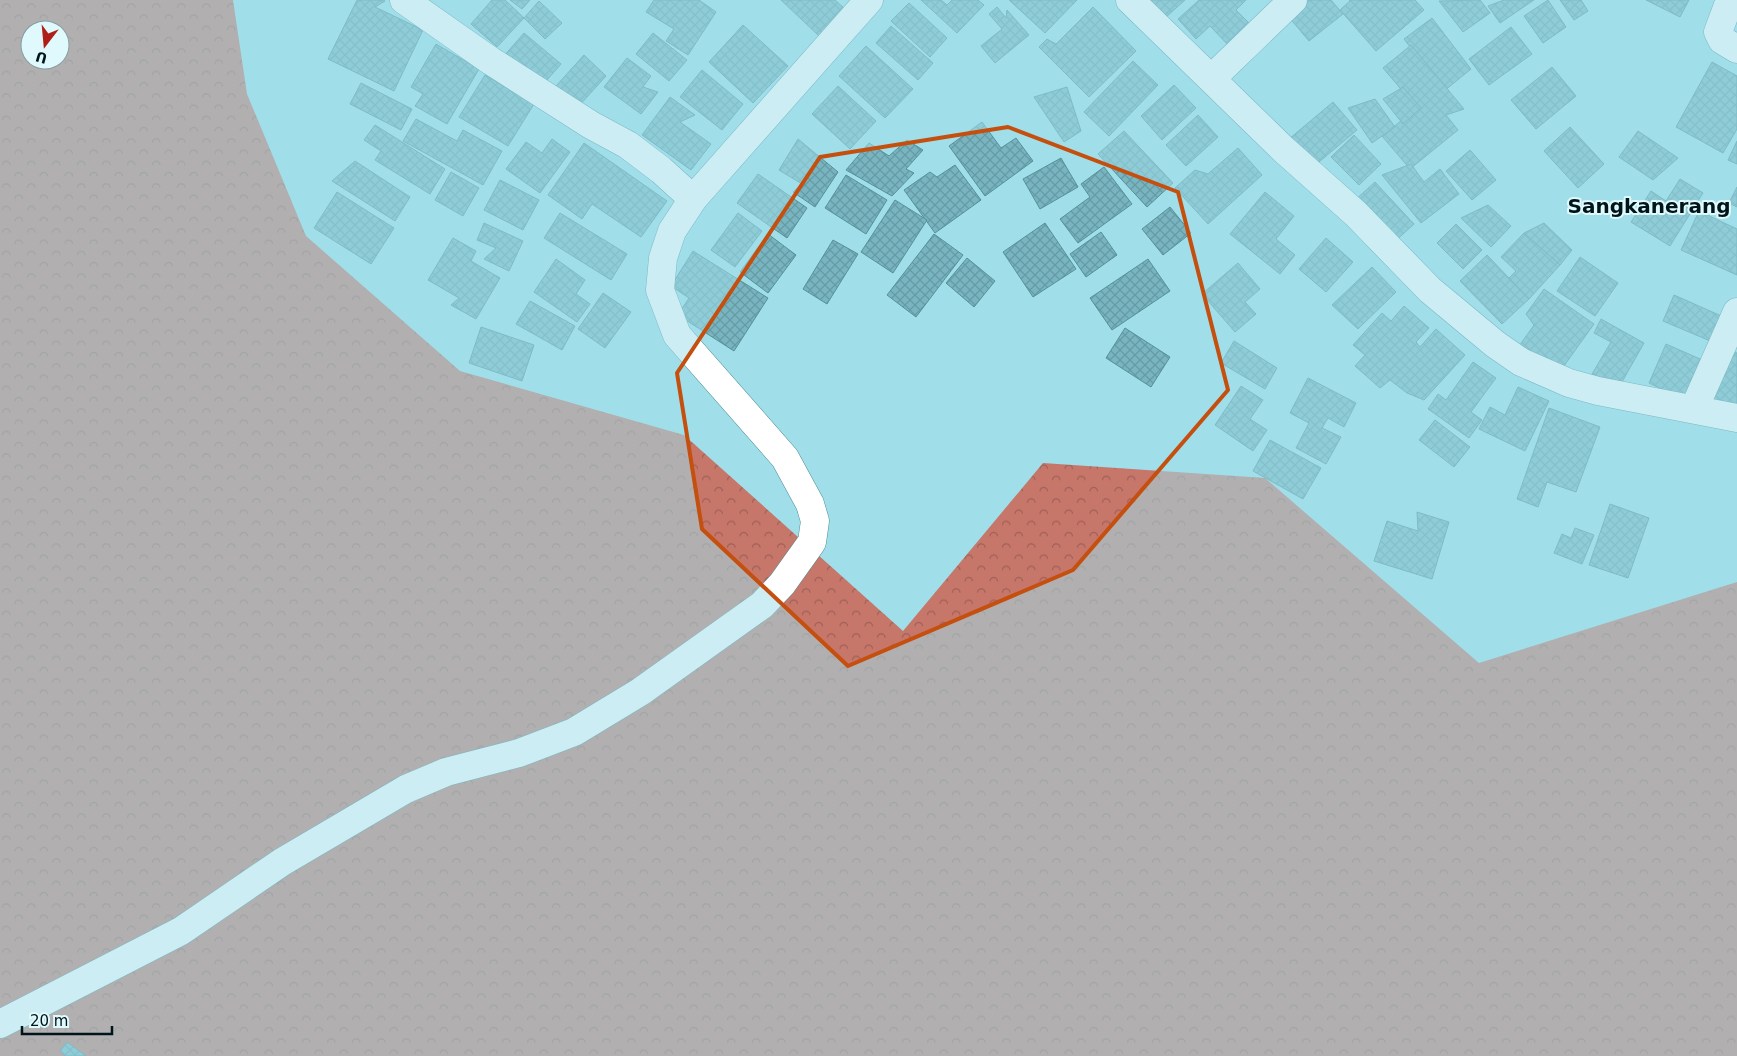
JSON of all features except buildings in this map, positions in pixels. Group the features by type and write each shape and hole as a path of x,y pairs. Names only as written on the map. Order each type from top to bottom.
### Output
{"street":[{"path":"404,0 491,61 591,125 628,145 661,170 693,200"},
{"path":"0,1024 181,931 282,862 406,789 446,772 519,753 574,732 640,692 762,605 782,584 812,542 815,522 810,504 785,458 677,335 660,290 663,258 672,231 693,200 869,0"},
{"path":"1130,0 1283,149 1356,214 1430,290 1495,344 1521,362 1570,383 1737,418"},
{"path":"1212,78 1293,0"},
{"path":"1730,0 1718,32 1722,40 1737,49"},
{"path":"1694,409 1737,312"}],"highlighted area":[{"path":"1008,127 1178,192 1228,390 1073,570 848,666 702,529 677,373 820,157"}],"green space":[{"path":"0,0 233,0 247,94 306,236 460,371 684,435 903,631 1043,463 1265,478 1479,663 1737,582 1737,1056 0,1056"}],"district":[{"name":"Sangkanerang","path":"1649,206"}]}
